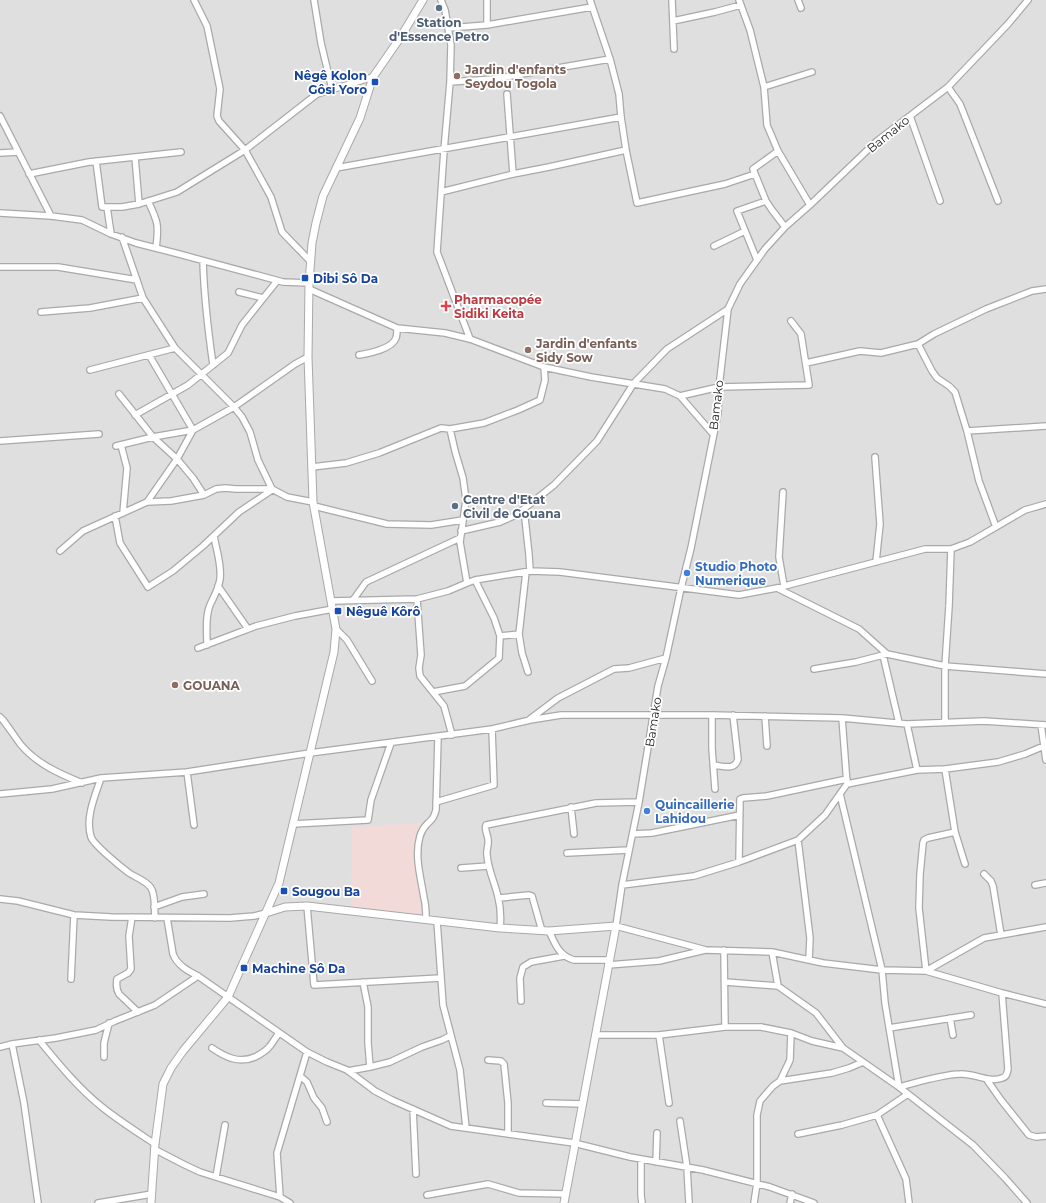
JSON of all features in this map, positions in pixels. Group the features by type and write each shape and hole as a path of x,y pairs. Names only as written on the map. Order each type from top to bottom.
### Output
{"street":[{"path":"194,0 207,26 220,90 217,116 219,121 245,150 271,197 282,232 311,262"},
{"path":"314,0 321,43 332,89"},
{"path":"151,1203 155,1146 163,1084 183,1051 228,997 279,883 334,652 336,629 314,504 312,467 308,357 309,286 312,243 323,196 360,118 372,77 400,38 422,0"},
{"path":"441,0 445,10 451,45 450,82 437,252 470,339"},
{"path":"487,0 487,25"},
{"path":"590,0 610,58 619,94 626,150 637,203 725,184 755,174"},
{"path":"672,0 674,49"},
{"path":"798,0 801,8"},
{"name":"Bamako","path":"616,926 622,885 639,802 658,686 666,658 701,502 718,413 719,388 728,308 740,284 765,249 785,227 877,141 948,87 1008,24 1028,0"},
{"path":"673,21 715,12 740,3 750,30 764,87 767,125 778,151 810,205"},
{"path":"448,28 487,25 592,7"},
{"path":"450,82 493,79 610,58"},
{"path":"764,87 812,72"},
{"path":"96,161 102,207 122,207 139,204 177,192 245,150 317,94 372,77"},
{"path":"948,87 960,104 998,201"},
{"path":"507,94 513,174"},
{"path":"0,116 51,216"},
{"path":"910,116 940,201"},
{"path":"336,168 444,150 621,117"},
{"path":"441,192 513,174 626,150"},
{"path":"778,151 753,169 766,201 785,227"},
{"path":"0,153 18,152"},
{"path":"30,174 96,161 181,152"},
{"path":"135,157 139,204"},
{"path":"148,201 157,220 158,229 156,248"},
{"path":"757,260 737,211 766,201"},
{"path":"106,207 111,234"},
{"path":"0,213 51,216 82,220 111,234 156,248 277,281 309,286 397,328 445,333 470,339 544,367 591,377 665,389 680,396 713,434"},
{"path":"714,246 745,231"},
{"path":"122,237 143,298 175,348 234,407 242,417 250,432 258,460 272,489"},
{"path":"203,261 204,293 214,365"},
{"path":"0,267 58,266 137,280"},
{"path":"135,415 188,385 228,353 242,325 277,281"},
{"path":"806,363 860,351 880,353 918,344 934,334 986,309 1032,291 1046,289"},
{"path":"239,292 263,298"},
{"path":"41,312 90,308 143,298"},
{"path":"461,531 500,522 516,515 554,485 597,441 634,383 667,349 728,308"},
{"path":"680,396 719,388 809,384 801,334 791,321"},
{"path":"359,355 375,352 388,347 394,342 397,336 397,328"},
{"path":"918,344 937,378 955,392 968,431 979,481 996,527"},
{"path":"90,370 175,348"},
{"path":"148,355 193,430"},
{"path":"123,513 128,468 118,445 193,430 234,407 295,364 308,357"},
{"path":"312,467 346,462 379,453 441,428 450,429 484,423 518,410 540,400 545,380 544,367"},
{"path":"119,394 152,437 177,459 193,478 204,495"},
{"path":"968,431 1046,426"},
{"path":"450,429 463,478 466,500 460,538 467,583"},
{"path":"147,502 177,459 193,430"},
{"path":"0,441 99,434"},
{"path":"875,457 880,524 876,562"},
{"path":"60,551 83,531 147,502 171,501 204,495 216,489 225,488 236,490 272,489 287,497 387,524 431,525 463,520"},
{"path":"115,516 120,543 148,587 173,571 214,536 239,512 272,489"},
{"path":"783,492 779,557 784,586"},
{"path":"331,601 417,598 448,591 475,580 528,572 560,572 738,595 778,588 925,549 951,549 970,542 1025,510 1046,504"},
{"path":"524,509 529,554 528,572 519,634 522,652 528,672"},
{"path":"207,645 207,619 220,579 220,566 214,536"},
{"path":"353,600 366,582 460,538"},
{"path":"945,722 945,666 951,549"},
{"path":"433,692 465,686 499,658 500,636 494,618 475,580"},
{"path":"218,586 248,629"},
{"path":"778,588 859,629 885,654 899,723"},
{"path":"417,598 421,655 419,668 420,676 444,706 452,735"},
{"path":"198,648 256,626 294,616 333,609"},
{"path":"336,629 347,640 372,681"},
{"path":"500,636 519,634"},
{"path":"814,668 856,662 885,654 945,666 1046,674"},
{"path":"530,720 558,698 614,670 629,668 666,658"},
{"path":"0,794 40,791 101,778 187,772 310,753 438,737 492,729 530,720 561,715 733,715 842,718 907,724 984,721 1044,725 1046,760"},
{"path":"712,715 715,789"},
{"path":"713,765 730,767 737,764 738,759 733,715"},
{"path":"765,716 767,746"},
{"path":"0,717 22,746 41,763 56,772 82,783"},
{"path":"622,885 694,876 739,862 798,840 825,816 847,782 842,718"},
{"path":"907,724 917,770"},
{"path":"436,802 494,785 492,729"},
{"path":"426,920 419,871 419,841 422,829 434,817 436,810 438,737"},
{"path":"293,824 368,820 371,800 391,743"},
{"path":"739,862 740,799 767,796 917,770 945,769 998,762 1025,754 1044,746"},
{"path":"945,769 955,832 965,864"},
{"path":"187,772 194,825"},
{"path":"101,778 92,805 90,822 91,838 100,848 127,871 152,888 155,918"},
{"path":"840,794 882,970 885,1003 899,1087"},
{"path":"500,928 501,916 499,898 490,875 487,856 488,841 485,830 486,825 596,802 639,802"},
{"path":"571,808 574,834"},
{"path":"633,834 652,833 740,815"},
{"path":"926,971 919,908 923,843 924,840 928,838 955,832"},
{"path":"798,840 810,938 809,960"},
{"path":"567,853 630,850"},
{"path":"461,868 489,866"},
{"path":"984,874 991,881 993,886 1001,935"},
{"path":"1035,885 1046,883"},
{"path":"154,907 182,896 204,894"},
{"path":"499,898 532,896 545,931 557,949 564,956 574,960 609,962 659,961 706,950 772,952 823,963 882,970 926,971 1046,1004"},
{"path":"0,899 18,901 74,915 121,918 230,918 254,916 286,907 307,906 500,928 545,931 616,926 706,950"},
{"path":"307,906 314,985 441,978"},
{"path":"71,979 74,915"},
{"path":"132,917 129,936 131,969 128,973 117,979 116,983 119,994 138,1012"},
{"path":"167,918 173,954 175,959 187,970 198,976 307,1052 348,1071 375,1091 451,1126 575,1143 641,1159 687,1167 757,1184 792,1194 814,1203"},
{"path":"437,921 443,1005 460,1070 466,1128"},
{"path":"564,1203 616,926"},
{"path":"926,971 984,938 1046,927"},
{"path":"724,950 725,1027"},
{"path":"772,952 778,986"},
{"path":"521,1001 520,978 522,967 531,962 564,956"},
{"path":"0,1047 96,1030 109,1023 155,1005 198,976"},
{"path":"363,982 368,1007 370,1067"},
{"path":"725,982 778,986 816,1013 843,1048 899,1087 973,1145 1027,1203"},
{"path":"899,1087 946,1075 968,1074 987,1080 1003,1078 1007,1074 1008,1068 1002,993"},
{"path":"889,1028 971,1015"},
{"path":"950,1018 953,1035"},
{"path":"104,1057 104,1042 109,1023"},
{"path":"596,1035 659,1035 725,1027 761,1027 791,1033 812,1041 843,1048"},
{"path":"212,1048 222,1055 239,1061 245,1060 262,1053 270,1046 279,1033"},
{"path":"780,1081 790,1060 791,1033"},
{"path":"659,1035 669,1103"},
{"path":"348,1071 390,1062 450,1036"},
{"path":"38,1040 85,1092 102,1107 155,1146 185,1165 216,1177 280,1197 290,1203"},
{"path":"12,1044 24,1103 38,1203"},
{"path":"280,1197 277,1153 307,1052"},
{"path":"488,1060 501,1061 504,1064 508,1103 508,1134"},
{"path":"754,1203 757,1184 757,1115 760,1101 773,1086 780,1081 832,1074 863,1062"},
{"path":"300,1076 306,1082 314,1098 322,1108 326,1122"},
{"path":"987,1080 1019,1124 1030,1135 1036,1137 1046,1136"},
{"path":"798,1134 842,1125 877,1115 908,1094"},
{"path":"546,1103 583,1104"},
{"path":"413,1109 416,1174"},
{"path":"877,1115 906,1179 909,1203"},
{"path":"680,1121 687,1167 689,1203"},
{"path":"216,1177 225,1125"},
{"path":"656,1162 657,1133"},
{"path":"641,1159 642,1203"},
{"path":"428,1194 488,1184 519,1193 566,1194"},
{"path":"98,1203 152,1194"},
{"path":"790,1203 792,1194"}],"shaded area":[{"path":"0,0 1046,0 1046,1203 0,1203"},
{"path":"420,823 424,914 351,908 352,827"}],"place":[{"name":"Station d'Essence Petro","path":"439,8"},
{"name":"Jardin d'enfants Seydou Togola","path":"457,76"},
{"name":"Nêgê Kolon Gôsi Yoro","path":"375,82"},
{"name":"Dibi Sô Da","path":"305,278"},
{"name":"Pharmacopée Sidiki Keita","path":"446,306"},
{"name":"Jardin d'enfants Sidy Sow","path":"528,350"},
{"name":"Centre d'Etat Civil de Gouana","path":"455,506"},
{"name":"Studio Photo Numerique","path":"687,573"},
{"name":"Nêguê Kôrô","path":"338,611"},
{"name":"GOUANA","path":"175,685"},
{"name":"Quincaillerie Lahidou","path":"647,811"},
{"name":"Sougou Ba","path":"284,891"},
{"name":"Machine Sô Da","path":"244,968"}]}
